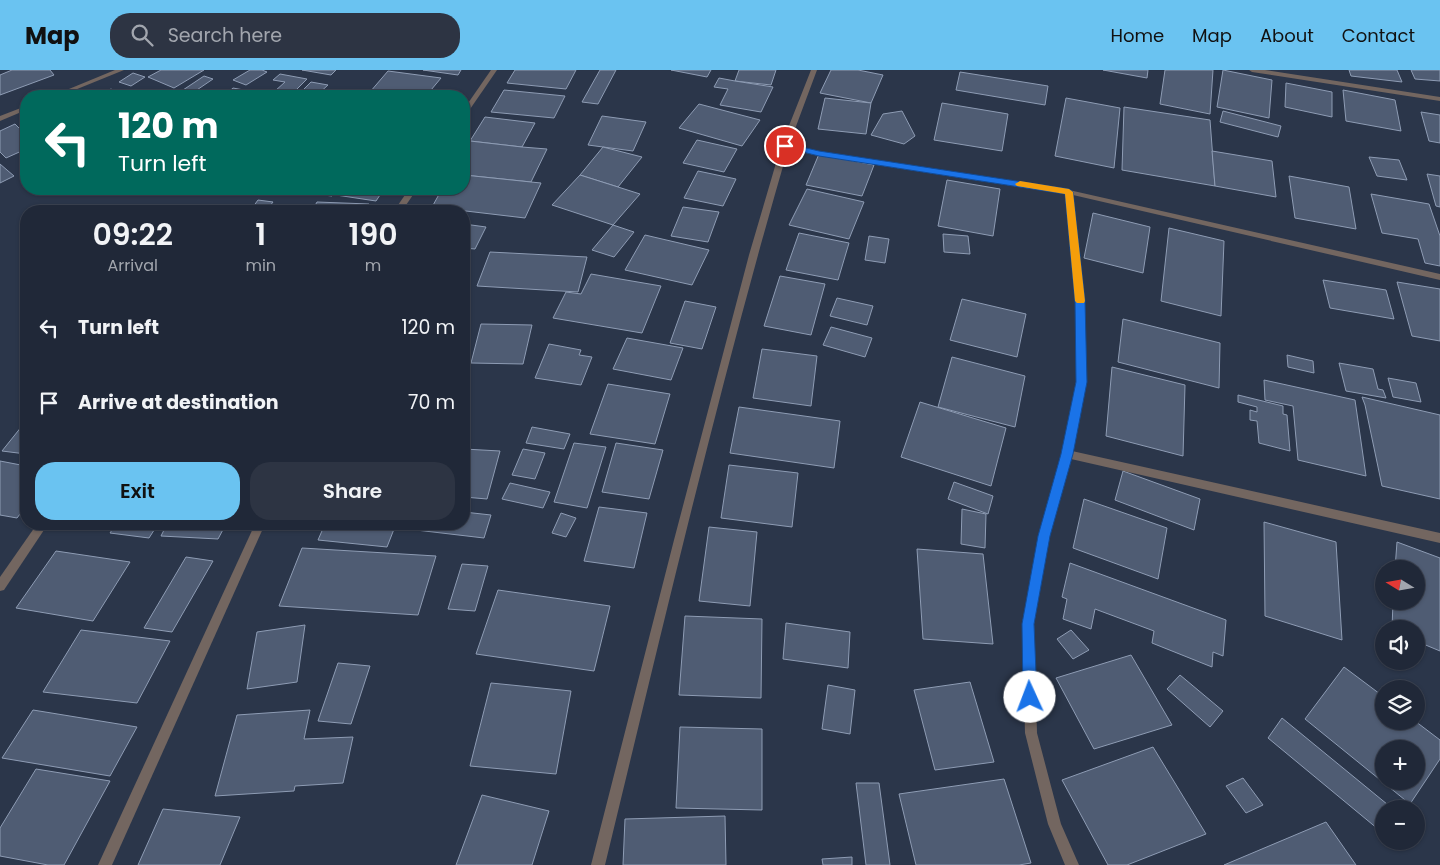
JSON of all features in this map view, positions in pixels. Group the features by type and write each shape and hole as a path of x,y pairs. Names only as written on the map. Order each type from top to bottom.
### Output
{"street":[{"path":"70,90 121,70"},
{"path":"470,105 494,70"},
{"path":"598,865 752,255 785,146 814,70"},
{"path":"1252,70 1440,99"},
{"path":"0,119 20,111"},
{"path":"785,146 819,154 1069,192 1440,277"},
{"path":"1069,192 1080,301 1081,382 1067,454 1044,536 1028,624 1031,733 1055,824 1072,865"},
{"path":"1067,454 1440,538"},
{"path":"0,586 39,530"},
{"path":"105,865 257,530"}],"building":[{"path":"12,70 50,70 54,75 0,95 0,75"},
{"path":"161,70 204,70 174,88 148,77"},
{"path":"250,70 267,72 246,85 233,80"},
{"path":"302,70 336,70 331,75"},
{"path":"423,70 461,70 458,75"},
{"path":"515,70 576,70 566,89 507,83"},
{"path":"600,70 616,70 598,104 582,102"},
{"path":"671,70 711,70 707,77"},
{"path":"739,70 776,70 771,85 735,81"},
{"path":"831,70 858,70 883,75 871,103 820,93"},
{"path":"1103,70 1148,70 1147,78"},
{"path":"1165,70 1213,70 1210,114 1160,104"},
{"path":"1223,70 1272,80 1269,118 1217,107"},
{"path":"1349,70 1397,70 1402,82 1351,76"},
{"path":"1411,70 1440,70 1440,81 1415,79"},
{"path":"388,71 441,78 431,90 372,90"},
{"path":"960,72 1048,86 1045,105 956,90"},
{"path":"133,73 145,77 131,86 119,82"},
{"path":"280,74 307,79 296,90 276,90 285,82 273,80"},
{"path":"204,76 213,79 197,90 183,90"},
{"path":"719,78 773,87 761,112 720,105 728,89 714,87"},
{"path":"311,82 328,85 323,90 303,90"},
{"path":"1286,83 1332,92 1332,117 1285,107"},
{"path":"504,90 565,96 554,118 491,112"},
{"path":"1343,90 1395,100 1401,131 1346,121"},
{"path":"825,98 871,103 866,134 818,129"},
{"path":"1066,98 1120,108 1114,168 1055,156"},
{"path":"942,103 1008,114 1002,151 934,140"},
{"path":"699,104 760,120 742,146 679,128"},
{"path":"1124,107 1210,120 1215,186 1122,170"},
{"path":"902,111 915,136 904,144 871,135 883,114"},
{"path":"1223,111 1281,126 1278,137 1220,122"},
{"path":"1421,112 1440,115 1440,143 1429,141"},
{"path":"602,116 646,122 633,151 588,145"},
{"path":"485,117 535,123 522,147 470,141"},
{"path":"15,124 20,129 20,152 6,158 0,152 0,131"},
{"path":"697,140 737,149 724,172 683,163"},
{"path":"470,141 547,149 531,182 470,176"},
{"path":"603,147 642,157 618,187 580,175"},
{"path":"1212,151 1272,161 1276,197 1215,186"},
{"path":"819,154 874,165 862,196 806,185"},
{"path":"1369,157 1399,160 1407,180 1377,176"},
{"path":"0,164 14,176 0,183"},
{"path":"698,171 736,179 723,206 684,198"},
{"path":"1427,174 1440,176 1440,207 1436,206"},
{"path":"580,175 640,194 613,225 552,205"},
{"path":"470,176 541,183 525,218 470,211 470,205 433,205 439,195 470,195"},
{"path":"1289,176 1349,187 1356,229 1295,218"},
{"path":"947,180 1000,189 993,236 938,226"},
{"path":"807,189 864,202 849,239 789,225"},
{"path":"1371,194 1429,204 1440,236 1440,266 1425,263 1418,239 1382,233"},
{"path":"336,195 380,195 376,201"},
{"path":"258,200 273,202 271,205 254,205"},
{"path":"317,202 369,204 368,205 315,205"},
{"path":"683,207 719,212 708,242 671,236"},
{"path":"1093,213 1150,227 1143,273 1084,258"},
{"path":"470,225 486,227 475,249 470,249"},
{"path":"613,225 634,232 614,257 592,250"},
{"path":"1169,228 1224,241 1221,316 1161,301"},
{"path":"799,233 849,243 838,280 786,270"},
{"path":"943,234 968,236 970,254 944,252"},
{"path":"645,235 709,250 692,285 625,270"},
{"path":"869,236 889,239 885,263 865,260"},
{"path":"490,252 587,257 578,292 477,286"},
{"path":"591,274 661,286 642,333 553,318 566,292 581,294"},
{"path":"780,276 825,284 811,335 764,326"},
{"path":"1323,280 1386,290 1394,319 1330,308"},
{"path":"1397,282 1440,289 1440,341 1412,336"},
{"path":"837,298 873,306 867,325 830,316"},
{"path":"962,299 1026,314 1017,357 950,340"},
{"path":"685,301 716,307 702,349 670,343"},
{"path":"1123,319 1220,343 1219,388 1118,362"},
{"path":"481,324 532,325 523,364 471,363"},
{"path":"831,327 872,338 865,357 823,345"},
{"path":"627,338 683,348 671,380 613,369"},
{"path":"549,344 581,350 579,355 592,357 581,385 535,378"},
{"path":"762,349 817,356 811,406 753,398"},
{"path":"1287,355 1313,361 1314,373 1288,367"},
{"path":"952,357 1025,376 1015,427 938,407"},
{"path":"1339,363 1373,369 1378,389 1383,390 1386,398 1346,391"},
{"path":"1112,367 1185,385 1183,456 1106,436"},
{"path":"1388,378 1416,383 1421,402 1393,397"},
{"path":"1264,380 1355,400 1366,476 1298,460 1293,406 1265,400"},
{"path":"608,384 670,394 655,444 590,434"},
{"path":"1238,395 1283,406 1283,414 1287,415 1290,451 1259,443 1257,421 1250,420 1250,410 1257,412 1257,407 1238,402"},
{"path":"1362,397 1440,415 1440,499 1382,486"},
{"path":"920,402 1006,428 991,486 901,457"},
{"path":"739,407 840,421 834,468 730,453"},
{"path":"532,427 570,434 564,449 526,443"},
{"path":"20,428 20,453 2,451"},
{"path":"574,443 606,447 587,508 554,502"},
{"path":"616,443 663,450 649,499 602,492"},
{"path":"470,449 500,451 487,499 470,498"},
{"path":"523,449 545,453 535,479 512,475"},
{"path":"0,461 20,465 20,514 17,518 0,515"},
{"path":"729,465 798,473 792,527 721,518"},
{"path":"1123,471 1200,499 1194,530 1115,500"},
{"path":"954,482 993,496 988,514 948,499"},
{"path":"510,483 550,492 543,508 502,499"},
{"path":"1084,499 1167,528 1158,579 1073,548"},
{"path":"599,507 647,513 634,568 584,561"},
{"path":"962,509 986,514 985,548 961,544"},
{"path":"470,513 491,515 484,538 416,530 470,530"},
{"path":"561,513 576,518 566,537 552,533"},
{"path":"1264,522 1336,542 1342,640 1265,616"},
{"path":"709,527 757,532 750,606 699,601"},
{"path":"112,530 154,530 149,538 110,533"},
{"path":"164,530 223,530 218,539 161,536"},
{"path":"322,530 394,530 387,547 318,540"},
{"path":"1397,542 1440,558 1440,651 1425,645 1425,620 1392,620 1393,610 1425,610 1425,560 1396,560"},
{"path":"302,548 436,556 418,615 279,606"},
{"path":"917,549 983,554 993,644 923,639"},
{"path":"56,551 130,562 93,621 16,608"},
{"path":"186,557 213,561 172,632 144,628"},
{"path":"1070,563 1226,620 1223,656 1213,652 1212,667 1152,643 1154,631 1095,609 1091,629 1063,619 1067,599 1062,597"},
{"path":"462,564 488,566 475,611 448,609"},
{"path":"498,590 610,606 594,671 476,654"},
{"path":"685,616 762,619 761,698 679,695"},
{"path":"786,623 850,632 848,668 783,659"},
{"path":"305,625 297,682 247,689 257,632"},
{"path":"81,630 170,641 137,703 43,692"},
{"path":"1071,630 1089,650 1073,659 1057,639"},
{"path":"1131,655 1172,725 1094,749 1056,678"},
{"path":"338,663 370,666 351,724 318,721"},
{"path":"1344,667 1375,690 1375,730 1425,729 1440,740 1440,759 1425,782 1425,740 1375,740 1375,776 1305,719"},
{"path":"1180,675 1223,711 1210,727 1167,689"},
{"path":"970,682 994,762 935,770 914,690"},
{"path":"491,683 571,691 556,774 470,766"},
{"path":"828,685 855,690 850,734 822,729"},
{"path":"33,710 137,727 110,776 2,758"},
{"path":"310,710 304,739 353,737 343,783 295,786 294,791 215,796 237,715"},
{"path":"1282,718 1382,800 1375,800 1375,827 1268,738"},
{"path":"680,727 762,729 762,810 676,808"},
{"path":"1153,747 1206,834 1127,865 1108,865 1062,780"},
{"path":"36,769 110,781 64,865 48,865 0,856 0,828"},
{"path":"1243,778 1263,805 1246,813 1226,786"},
{"path":"1004,779 1031,863 1019,865 916,865 899,794"},
{"path":"856,783 879,783 890,865 866,865"},
{"path":"1393,790 1419,790 1413,800 1405,800"},
{"path":"482,795 549,811 532,865 456,865"},
{"path":"163,809 240,817 220,865 138,865"},
{"path":"725,816 726,865 623,865 625,819"},
{"path":"1326,822 1356,865 1224,865"},
{"path":"852,857 852,865 823,865 822,859"}],"slow traffic":[{"path":"1020,184 1069,192 1080,301"}],"route":[{"path":"785,146 819,154 1069,192 1080,301 1081,382 1067,454 1044,536 1028,624 1030,697"}]}
